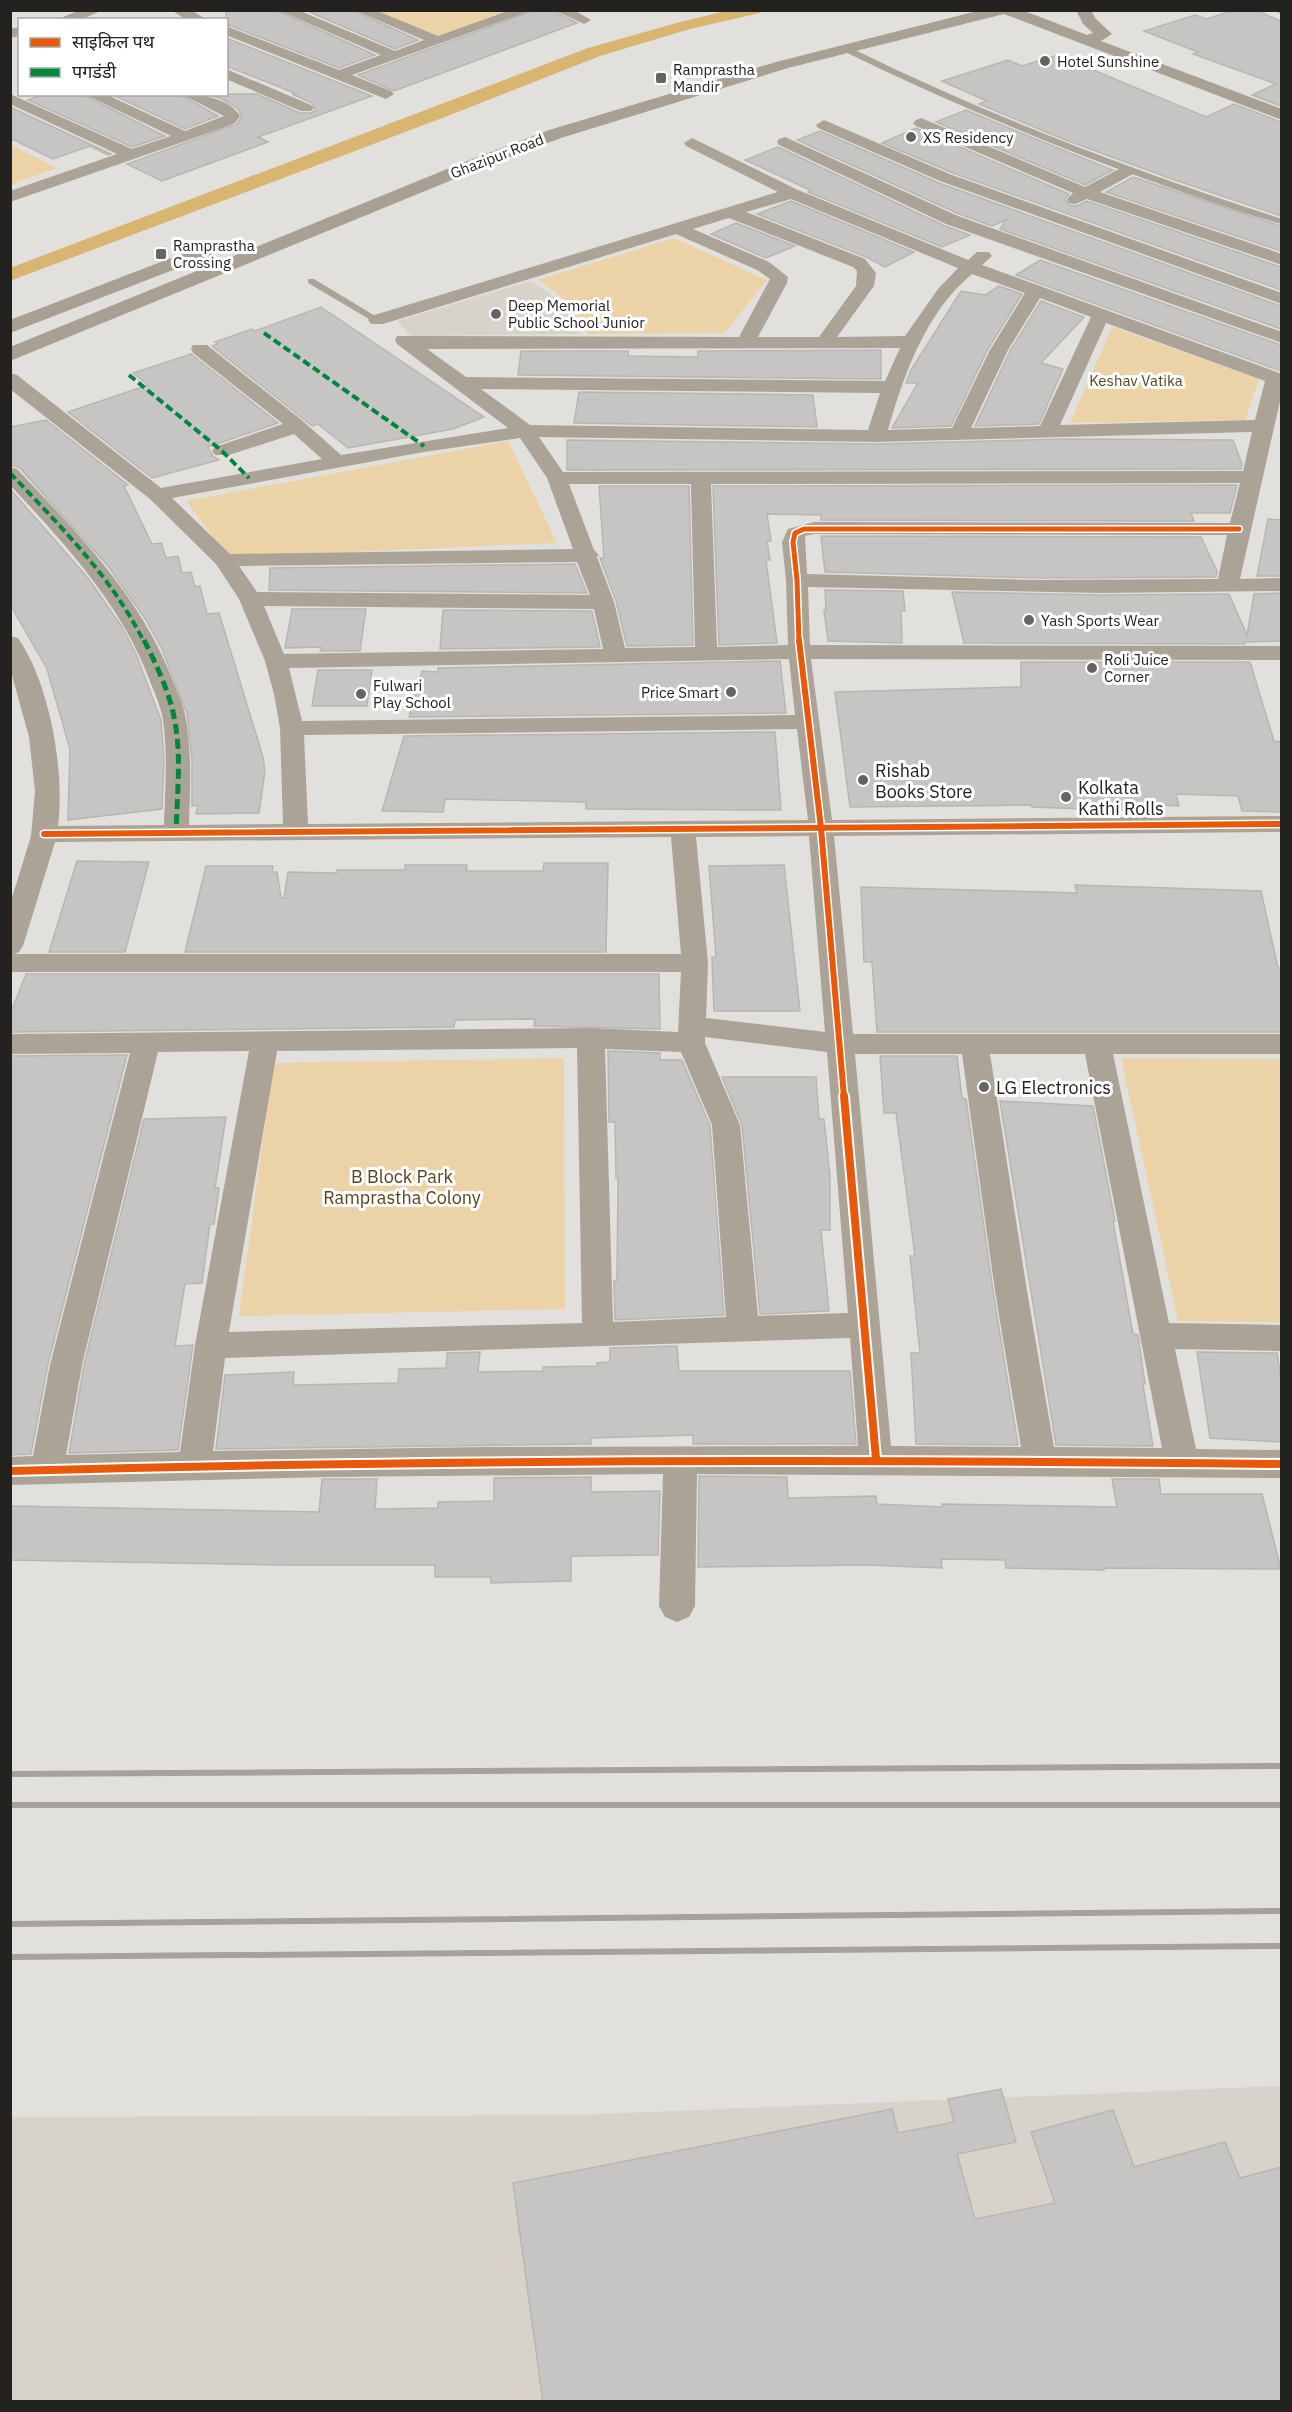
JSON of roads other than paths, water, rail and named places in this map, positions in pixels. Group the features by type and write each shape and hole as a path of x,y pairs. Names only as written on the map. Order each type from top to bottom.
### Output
{"main road":[{"name":"Ghazipur Road","path":"777,49 914,16 969,19 1002,10"},
{"path":"1007,10 1085,42 1281,115"},
{"path":"1041,10 1241,82"},
{"path":"1083,10 1089,21 1104,34"},
{"name":"Ghazipur Road","path":"10,355 468,167 555,134 771,68 846,50 936,19"},
{"path":"969,19 1069,35"},
{"path":"1085,42 1104,34"},
{"path":"10,327 222,244"}],"street":[{"path":"178,10 196,18"},
{"path":"292,13 316,10"},
{"path":"338,75 526,10"},
{"path":"561,10 584,20"},
{"path":"70,18 94,11"},
{"path":"372,12 439,41"},
{"path":"292,13 394,56"},
{"path":"228,31 386,94"},
{"path":"228,74 306,108"},
{"path":"95,96 184,136"},
{"path":"10,197 223,122 232,116 230,112 193,96"},
{"path":"10,98 129,154"},
{"path":"921,123 1086,193 1281,260"},
{"path":"824,125 946,178 1281,298"},
{"path":"785,142 921,208 1281,338"},
{"path":"692,143 792,193 968,266 1278,380 1264,426 1228,586"},
{"path":"876,436 890,387 910,342 941,298 968,266 1044,215 1128,171"},
{"path":"377,320 792,193"},
{"path":"730,212 847,258 866,268 868,277 865,286 824,342"},
{"path":"677,228 763,266 778,277 778,283 745,343"},
{"path":"959,433 999,350 1035,291"},
{"path":"1048,430 1101,315"},
{"path":"377,320 525,431 557,478 588,555 603,602 616,656"},
{"path":"408,343 910,342"},
{"path":"200,349 297,426 337,462"},
{"path":"10,379 157,495 224,560 250,599 276,661 286,694 292,728 296,832"},
{"path":"463,383 890,387"},
{"path":"741,386 744,433"},
{"path":"222,451 297,426"},
{"path":"157,495 424,446 525,431 876,436 1264,426"},
{"path":"10,473 96,565 155,658 175,720 178,758 176,833"},
{"path":"701,477 706,654"},
{"path":"557,478 1252,477"},
{"path":"876,1459 821,828 799,652 797,579 793,542 795,533 804,529 1239,529"},
{"path":"224,560 588,555"},
{"path":"797,579 922,584 1228,586 1281,584"},
{"path":"250,599 603,602"},
{"path":"10,642 27,680 39,727 47,798 44,834 10,946"},
{"path":"276,661 799,652 1281,653"},
{"path":"292,728 807,722"},
{"path":"44,834 1281,824"},
{"path":"683,829 695,963 692,1035 726,1125 743,1330"},
{"path":"10,963 182,961 359,964 695,963"},
{"path":"10,1044 692,1035 840,1044 1281,1044"},
{"path":"591,1038 598,1335"},
{"path":"195,1465 211,1345 266,1042"},
{"path":"47,1470 66,1365 146,1043"},
{"path":"975,1044 1011,1291 1040,1461"},
{"path":"1097,1044 1182,1463"},
{"path":"211,1345 598,1335 864,1325"},
{"path":"1156,1336 1281,1338"},
{"path":"10,1471 195,1465 876,1459 1281,1464"},
{"path":"677,1606 680,1461"}],"lane":[{"path":"846,50 890,72 1128,171 1281,222"},
{"path":"311,281 377,320"}],"waterway":[{"path":"10,275 594,52 686,25 754,10"}],"railway":[{"path":"10,1774 1282,1766"},
{"path":"10,1805 1282,1805"},
{"path":"10,1924 1282,1911"},
{"path":"10,1957 1282,1946"}],"place":[{"name":"Hotel Sunshine","path":"1045,61"},
{"name":"Ramprastha Mandir","path":"661,78"},
{"name":"XS Residency","path":"911,137"},
{"name":"Ramprastha Crossing","path":"161,254"},
{"name":"Deep Memorial Public School Junior","path":"496,314"},
{"name":"Yash Sports Wear","path":"1029,620"},
{"name":"Roli Juice Corner","path":"1092,668"},
{"name":"Price Smart","path":"731,692"},
{"name":"Fulwari Play School","path":"361,694"},
{"name":"Rishab Books Store","path":"863,780"},
{"name":"Kolkata Kathi Rolls","path":"1066,797"},
{"name":"LG Electronics","path":"984,1087"}],"park label":[{"name":"Keshav Vatika","path":"1136,380"},
{"name":"B Block Park Ramprastha Colony","path":"402,1186"}]}
